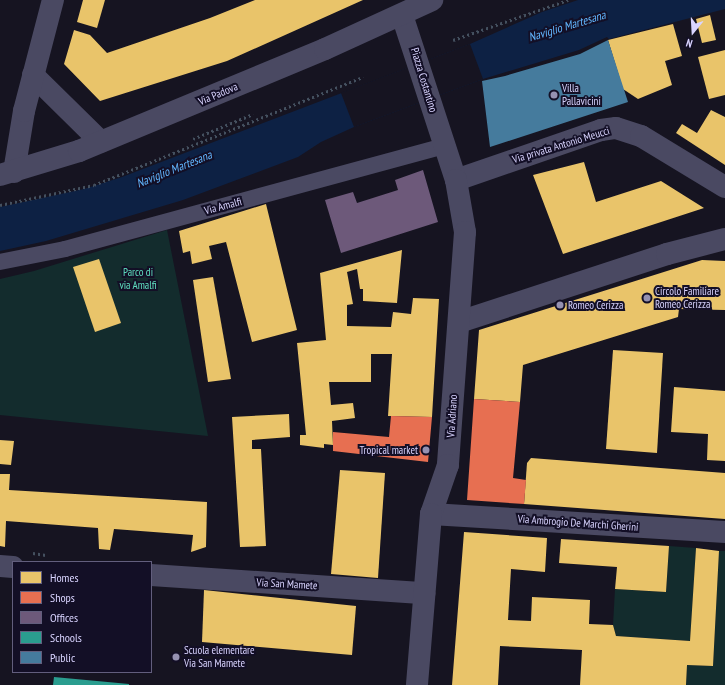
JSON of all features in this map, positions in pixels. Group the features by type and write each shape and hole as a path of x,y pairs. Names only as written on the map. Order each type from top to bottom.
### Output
{"street":[{"path":"7,173 53,0"},
{"name":"Via Padova","path":"7,173 100,142 402,15 432,0"},
{"name":"Piazza Costantino","path":"402,15 444,146"},
{"path":"33,75 100,142"},
{"name":"Via privata Antonio Meucci","path":"456,180 601,130 616,128 641,136 725,187"},
{"name":"Via Adriano","path":"417,685 430,514 448,466 464,232 456,180 444,146"},
{"path":"459,322 667,254 725,239"},
{"name":"Via Ambrogio De Marchi Gherini","path":"430,514 725,532"},
{"path":"0,566 12,567"},
{"name":"Via San Mamete","path":"152,575 424,593"}],"lane":[{"name":"Via Amalfi","path":"0,262 65,249 444,146"}],"path":[{"path":"453,40 568,0"},
{"path":"0,205 94,185 363,77"},
{"path":"193,140 253,114"}],"green space":[{"name":"Parco di via Amalfi","path":"167,230 208,436 0,415 0,279 34,271"},
{"path":"669,546 696,548 690,641 616,636 613,625 615,589 666,592"},
{"path":"719,551 725,551 725,685 686,685 687,665 713,666"}],"water":[{"name":"Naviglio Martesana","path":"578,0 725,0 725,9 609,39 607,37 579,50 483,79 354,127 321,142 298,157 183,200 46,241 0,251 0,207 84,189 122,177 470,44 542,12"}],"pier":[{"path":"470,44 483,79 354,127 341,93"}],"building: Homes":[{"path":"83,0 105,0 97,28 77,22"},
{"path":"255,0 363,0 227,61 100,101 64,64 74,30 90,35 107,53 210,18"},
{"path":"710,15 716,40 702,43 696,19"},
{"path":"673,24 682,56 665,61 672,85 638,99 623,89 608,40"},
{"path":"725,50 725,95 709,99 698,57"},
{"path":"711,110 725,117 725,165 676,133 682,124 697,133"},
{"path":"584,162 596,202 661,181 704,208 563,254 533,175"},
{"path":"266,204 297,330 252,342 226,242 209,246 212,259 192,264 190,251 183,253 179,231"},
{"path":"402,250 397,303 363,301 363,289 360,289 357,269 347,272 353,304 347,305 347,326 391,327 393,312 411,314 413,298 439,299 432,417 388,416 392,354 371,354 371,382 329,382 331,405 353,403 355,418 332,421 333,445 324,444 324,448 300,445 300,435 306,435 297,343 326,340 320,273"},
{"path":"99,259 121,323 95,332 73,267"},
{"path":"702,260 725,261 725,310 679,309 678,317 523,365 520,402 474,399 479,330"},
{"path":"213,277 231,379 208,382 193,280"},
{"path":"613,350 663,353 657,453 606,449"},
{"path":"674,387 725,391 725,461 707,460 708,434 671,432"},
{"path":"289,414 290,437 252,440 252,449 261,449 266,546 240,547 232,417"},
{"path":"0,440 14,441 11,465 0,464"},
{"path":"531,458 725,473 725,519 524,504 527,463"},
{"path":"340,470 385,473 378,578 331,574"},
{"path":"0,474 10,474 9,490 207,502 206,547 191,552 193,535 114,529 110,550 99,549 98,528 6,521 5,547 0,546"},
{"path":"464,532 547,538 545,572 511,569 508,620 531,621 532,597 590,600 589,624 613,625 616,636 690,641 696,548 719,551 713,666 687,665 686,685 580,685 582,650 500,646 498,685 452,685"},
{"path":"561,539 669,546 666,592 615,589 617,567 559,563"},
{"path":"204,590 356,606 352,655 202,642"}],"building: Shops":[{"path":"474,399 520,402 513,478 526,480 524,504 467,500"},
{"path":"391,416 432,417 428,462 333,451 333,432 389,437"}],"building: Offices":[{"path":"423,170 438,222 341,253 325,200 353,192 357,203 398,190 395,180"}],"building: Schools":[{"path":"54,677 129,684 129,685 53,685"}],"building: Public":[{"name":"Villa Pallavicini","path":"608,40 628,102 490,147 482,81 505,76 580,54"}],"place":[{"name":"Villa Pallavicini","path":"554,95"},
{"name":"Circolo Familiare Romeo Cerizza","path":"647,298"},
{"name":"Romeo Cerizza","path":"560,305"},
{"name":"Tropical market","path":"426,450"},
{"name":"Scuola elementare Via San Mamete","path":"176,657"}]}
